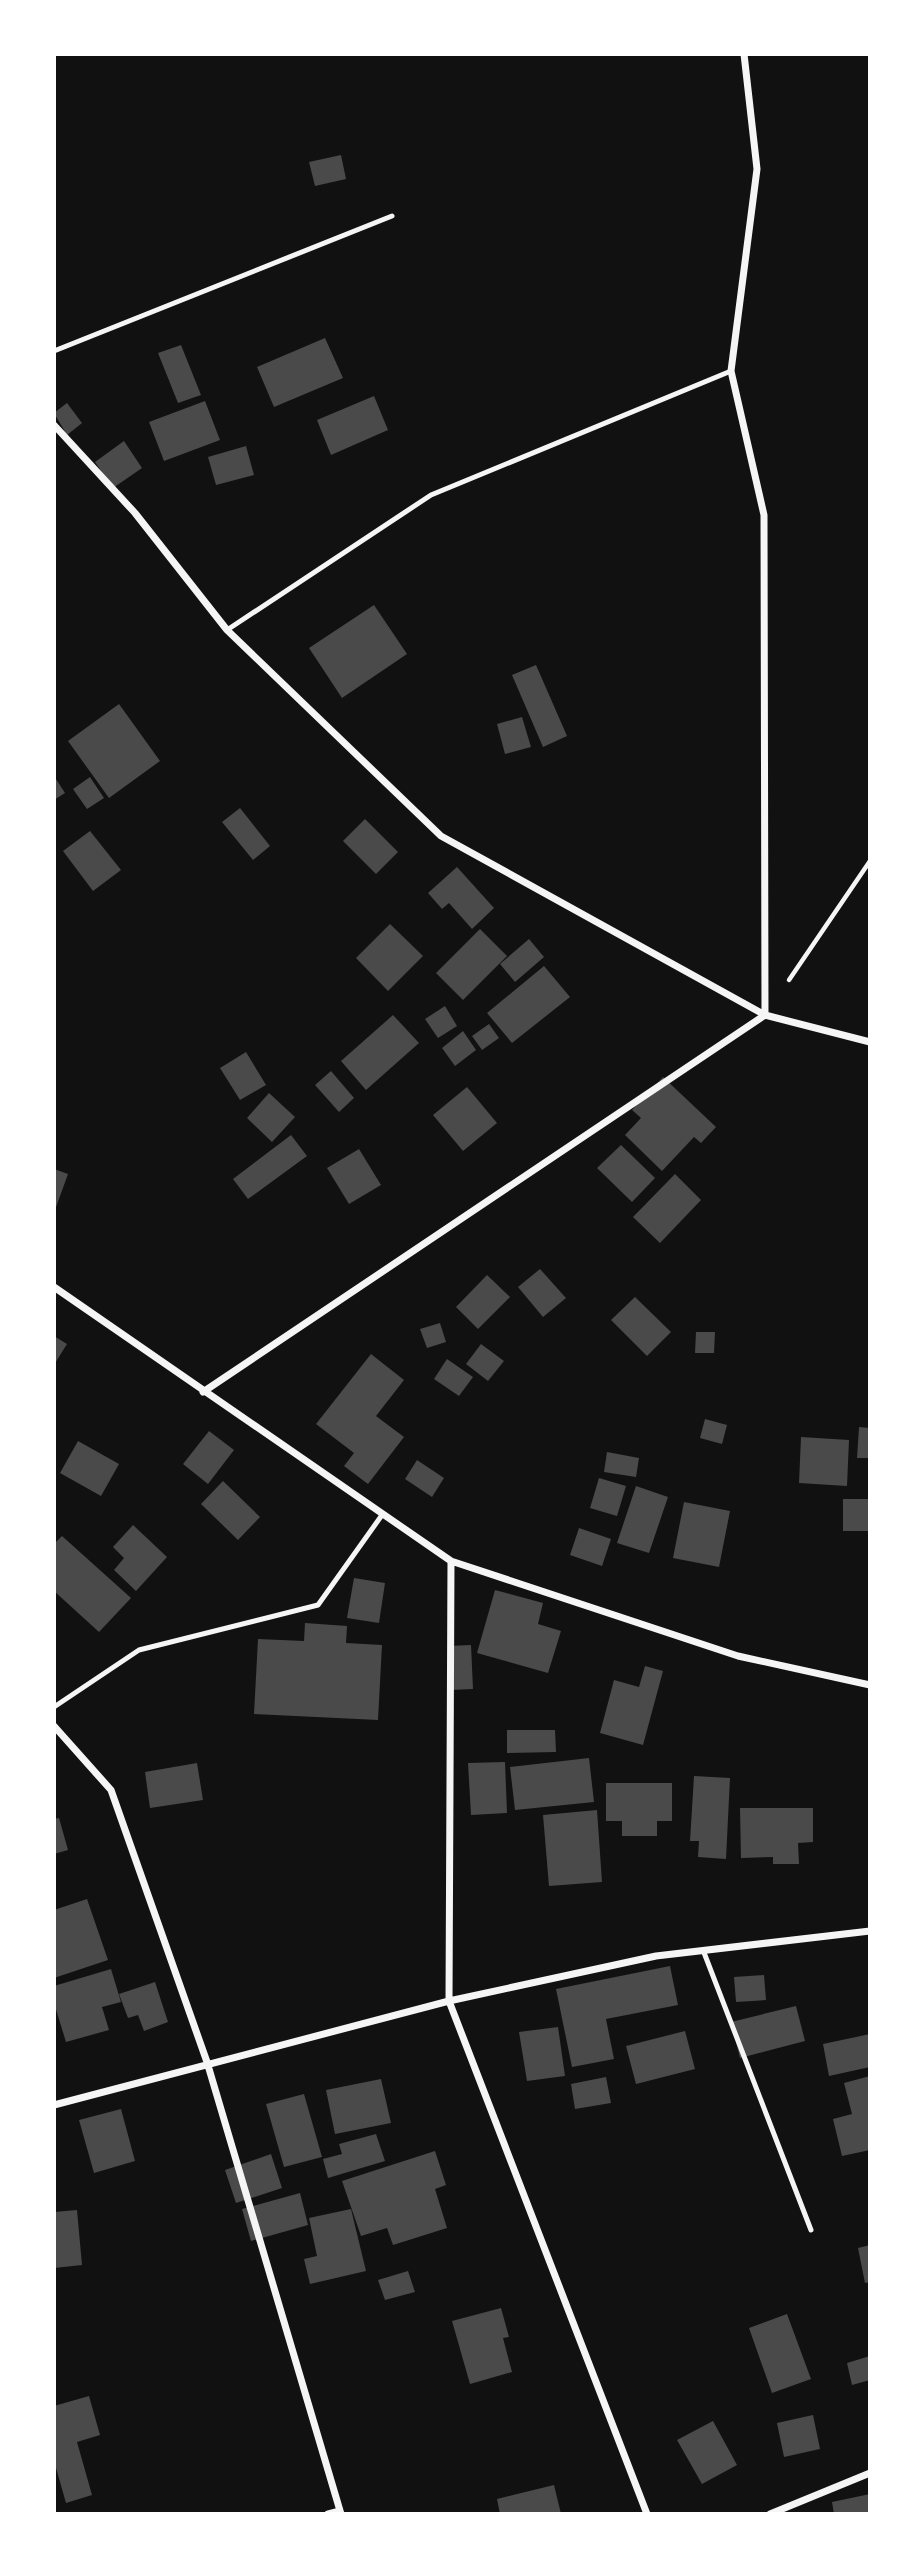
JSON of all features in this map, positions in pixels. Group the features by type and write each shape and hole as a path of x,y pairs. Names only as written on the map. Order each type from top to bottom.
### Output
{"street":[{"path":"744,54 757,169 732,371 764,515 765,1015"},
{"path":"54,425 135,513 227,630 441,836 765,1015 870,1042"},
{"path":"203,1392 765,1015"},
{"path":"54,1287 451,1561 738,1656 870,1685"},
{"path":"451,1561 449,2001 648,2514"},
{"path":"54,1726 111,1790 207,2062 340,2512 328,2514"},
{"path":"54,2105 207,2062 449,2001 656,1956 870,1931"},
{"path":"770,2514 870,2473"}],"lane":[{"path":"54,351 392,216"},
{"path":"227,630 431,495 732,371"},
{"path":"54,1707 139,1650 318,1605 382,1515"},
{"path":"703,1951 811,2230"}],"path":[{"path":"765,1015 870,861"}],"building":[{"path":"341,155 346,179 315,186 309,162"},
{"path":"325,338 343,378 274,407 257,367"},
{"path":"181,345 201,395 178,403 158,353"},
{"path":"374,396 388,430 331,455 317,420"},
{"path":"205,401 220,440 164,461 149,422"},
{"path":"67,403 82,423 67,435 54,413"},
{"path":"124,441 142,468 113,488 95,462"},
{"path":"246,446 254,475 216,485 208,457"},
{"path":"374,605 407,654 342,698 309,648"},
{"path":"536,665 567,736 543,747 512,675"},
{"path":"119,704 160,761 109,798 68,741"},
{"path":"522,717 531,747 505,754 497,724"},
{"path":"54,776 65,793 54,800"},
{"path":"90,777 104,798 87,809 73,789"},
{"path":"240,808 270,846 253,860 222,822"},
{"path":"365,819 398,852 376,874 343,841"},
{"path":"90,831 121,870 93,891 63,851"},
{"path":"457,867 494,908 472,929 449,903 442,909 428,893"},
{"path":"390,924 423,956 388,991 356,958"},
{"path":"480,929 507,956 463,1000 436,973"},
{"path":"529,939 544,957 515,982 500,964"},
{"path":"544,966 570,997 512,1043 487,1013"},
{"path":"445,1006 457,1026 438,1038 425,1019"},
{"path":"393,1015 419,1043 366,1090 341,1061"},
{"path":"489,1024 499,1038 482,1050 472,1036"},
{"path":"463,1031 476,1050 455,1066 442,1048"},
{"path":"246,1052 266,1085 240,1100 220,1068"},
{"path":"331,1071 354,1098 339,1112 315,1085"},
{"path":"663,1077 716,1127 701,1143 694,1137 662,1171 625,1135 641,1118 632,1110"},
{"path":"467,1087 497,1123 463,1151 433,1115"},
{"path":"269,1093 295,1117 272,1142 247,1118"},
{"path":"291,1135 307,1156 248,1199 233,1179"},
{"path":"621,1145 655,1178 632,1202 597,1168"},
{"path":"359,1149 381,1185 349,1204 327,1168"},
{"path":"54,1169 68,1174 55,1210 54,1210"},
{"path":"675,1174 701,1200 660,1243 633,1217"},
{"path":"540,1269 566,1298 543,1317 518,1287"},
{"path":"487,1275 510,1297 478,1329 456,1307"},
{"path":"635,1297 671,1332 647,1356 611,1320"},
{"path":"440,1323 446,1342 427,1348 420,1329"},
{"path":"696,1332 715,1332 714,1353 695,1353"},
{"path":"54,1336 67,1344 54,1365"},
{"path":"481,1344 504,1361 488,1381 466,1364"},
{"path":"371,1354 404,1380 376,1416 404,1437 368,1484 344,1466 354,1453 316,1424"},
{"path":"447,1359 473,1377 459,1396 434,1379"},
{"path":"705,1419 727,1425 722,1444 700,1438"},
{"path":"859,1427 870,1428 870,1458 857,1458"},
{"path":"209,1431 234,1450 208,1484 183,1464"},
{"path":"801,1437 849,1440 847,1486 799,1483"},
{"path":"78,1441 119,1464 101,1496 60,1473"},
{"path":"607,1452 639,1458 636,1477 604,1472"},
{"path":"417,1460 444,1478 432,1497 405,1479"},
{"path":"599,1478 626,1486 617,1516 590,1508"},
{"path":"223,1481 260,1517 238,1540 201,1504"},
{"path":"636,1486 668,1497 649,1553 617,1543"},
{"path":"843,1499 870,1499 870,1531 843,1531"},
{"path":"684,1502 730,1511 719,1567 673,1558"},
{"path":"133,1525 167,1557 136,1591 114,1570 124,1558 113,1547"},
{"path":"579,1528 611,1539 602,1566 570,1555"},
{"path":"62,1536 131,1598 99,1632 54,1591 54,1544"},
{"path":"354,1578 385,1583 379,1623 347,1618"},
{"path":"495,1590 543,1603 538,1624 561,1631 548,1673 477,1653"},
{"path":"305,1623 347,1626 346,1643 382,1645 378,1720 254,1714 258,1639 304,1641"},
{"path":"471,1645 473,1689 451,1690 449,1646"},
{"path":"645,1666 663,1671 643,1745 600,1733 614,1680 639,1687"},
{"path":"507,1730 555,1730 556,1752 507,1753"},
{"path":"589,1758 594,1802 515,1810 510,1767"},
{"path":"505,1762 507,1813 471,1815 468,1763"},
{"path":"197,1763 203,1800 150,1808 145,1772"},
{"path":"694,1776 730,1778 726,1859 698,1857 699,1841 690,1841"},
{"path":"606,1783 672,1783 672,1821 657,1821 657,1836 622,1836 622,1821 606,1821"},
{"path":"740,1808 813,1808 813,1842 798,1843 799,1864 773,1864 773,1857 741,1858"},
{"path":"597,1810 602,1882 549,1886 543,1815"},
{"path":"59,1818 68,1850 54,1854 54,1819"},
{"path":"87,1899 108,1960 54,1978 54,1910"},
{"path":"670,1966 678,2005 606,2019 614,2059 572,2067 556,1989"},
{"path":"111,1969 121,2002 102,2007 109,2030 66,2042 54,2003 54,1986"},
{"path":"764,1975 766,2000 736,2002 734,1977"},
{"path":"155,1982 168,2022 144,2031 138,2015 128,2018 119,1994"},
{"path":"796,2006 805,2041 740,2058 731,2022"},
{"path":"558,2027 565,2076 527,2081 519,2032"},
{"path":"685,2031 695,2069 636,2084 626,2046"},
{"path":"870,2034 870,2067 829,2076 823,2044"},
{"path":"870,2076 870,2150 842,2156 833,2119 852,2114 844,2083"},
{"path":"606,2077 611,2103 575,2109 571,2084"},
{"path":"381,2079 391,2123 335,2134 326,2090"},
{"path":"304,2094 322,2157 284,2167 266,2104"},
{"path":"121,2109 135,2161 94,2173 79,2120"},
{"path":"376,2134 385,2161 328,2178 323,2159 342,2154 339,2144"},
{"path":"435,2151 446,2185 435,2189 447,2228 393,2245 387,2228 361,2236 342,2181"},
{"path":"271,2154 282,2188 236,2203 225,2170"},
{"path":"300,2193 308,2225 251,2241 242,2209"},
{"path":"351,2209 366,2271 310,2284 304,2259 317,2256 309,2218"},
{"path":"77,2210 82,2265 54,2268 54,2212"},
{"path":"870,2245 870,2282 865,2283 858,2248"},
{"path":"408,2271 415,2292 385,2300 378,2280"},
{"path":"501,2308 509,2337 503,2338 512,2372 470,2384 452,2321"},
{"path":"787,2314 811,2379 772,2393 749,2328"},
{"path":"870,2356 870,2380 852,2385 847,2363"},
{"path":"89,2396 100,2435 77,2442 92,2495 66,2503 54,2461 54,2406"},
{"path":"813,2415 820,2449 784,2457 777,2423"},
{"path":"713,2421 737,2465 702,2484 677,2440"},
{"path":"554,2485 561,2514 500,2514 497,2499"},
{"path":"870,2494 870,2514 834,2514 832,2502"}]}
